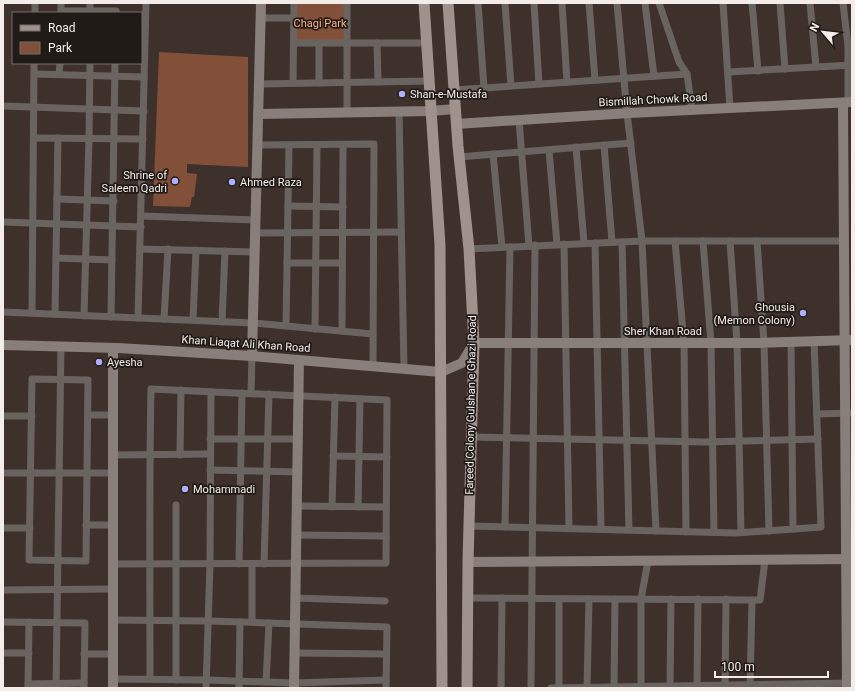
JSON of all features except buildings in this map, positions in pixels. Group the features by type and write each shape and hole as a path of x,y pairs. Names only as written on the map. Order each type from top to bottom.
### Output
{"main road":[{"path":"424,3 440,245 442,688"},
{"name":"Fareed Colony Gulshan e Ghazi Road","path":"448,3 456,124 469,249 474,343 468,562 467,688"}],"street":[{"path":"61,3 61,12 116,12 116,3"},
{"path":"90,3 90,12"},
{"path":"138,318 142,216 146,3"},
{"path":"251,394 261,3"},
{"path":"293,83 294,3"},
{"path":"347,3 347,112"},
{"path":"478,3 484,88"},
{"path":"505,3 511,86"},
{"path":"534,3 539,84"},
{"path":"562,3 567,82"},
{"path":"589,3 595,80"},
{"path":"617,3 627,113 642,241 656,531"},
{"path":"645,3 654,76"},
{"path":"659,3 679,62 687,74 692,110"},
{"path":"723,3 730,108"},
{"path":"752,3 758,70"},
{"path":"780,3 785,69"},
{"path":"810,3 816,67"},
{"path":"551,688 849,685 848,340 844,241 850,65 843,3"},
{"path":"260,18 294,18"},
{"path":"294,43 426,43"},
{"path":"319,43 319,83"},
{"path":"377,43 378,82"},
{"path":"32,314 34,64"},
{"path":"60,64 60,74"},
{"path":"84,316 90,138 90,64"},
{"path":"111,317 115,64"},
{"path":"728,72 850,65"},
{"path":"34,74 144,77"},
{"path":"454,90 687,74"},
{"path":"259,84 429,81"},
{"name":"Bismillah Chowk Road","path":"456,124 627,113 848,103"},
{"path":"3,106 144,111"},
{"path":"258,114 399,112 455,109"},
{"path":"399,112 404,369"},
{"path":"519,120 532,245 534,343 531,688"},
{"path":"34,138 143,138"},
{"path":"54,314 58,138"},
{"path":"459,157 631,143"},
{"path":"257,145 374,144 374,366"},
{"path":"286,326 288,145"},
{"path":"315,329 317,145"},
{"path":"342,331 343,145"},
{"path":"604,145 612,242"},
{"path":"576,147 584,243"},
{"path":"549,150 560,244 566,343 569,528"},
{"path":"493,154 502,247"},
{"path":"57,199 114,201"},
{"path":"288,206 343,207"},
{"path":"142,216 255,220"},
{"path":"3,222 141,227"},
{"path":"255,233 401,232"},
{"path":"469,249 642,241 844,241"},
{"path":"675,241 684,343 686,532"},
{"path":"703,241 711,343 714,532"},
{"path":"730,241 737,343 741,532"},
{"path":"757,241 764,343 769,531"},
{"path":"622,242 629,530"},
{"path":"595,243 601,529"},
{"path":"505,527 510,247"},
{"path":"140,249 254,252"},
{"path":"164,319 168,249"},
{"path":"193,320 196,250"},
{"path":"222,322 224,251"},
{"path":"56,258 112,260"},
{"path":"287,263 342,263"},
{"path":"3,312 253,323 374,334"},
{"name":"Sher Khan Road","path":"474,343 764,343 848,340"},
{"path":"469,526 686,532 769,531 821,527 814,341"},
{"path":"791,342 793,529"},
{"name":"Khan Liaqat Ali Khan Road","path":"3,345 113,348 252,356 441,372 462,363 474,343"},
{"path":"56,686 61,346"},
{"path":"113,348 113,415 113,455 113,474 113,525 113,564 113,589 113,620 113,683 150,679 207,680 239,684 266,682 294,685 386,684 387,627 252,622 113,620"},
{"path":"294,685 299,360"},
{"path":"32,379 61,380 88,380 86,561 29,560 32,379"},
{"path":"113,564 150,564 264,564 386,563 387,400 151,389 150,455 150,564 150,679"},
{"path":"180,454 181,390"},
{"path":"206,688 210,564 211,392"},
{"path":"239,564 242,393"},
{"path":"264,564 269,394"},
{"path":"332,507 335,397"},
{"path":"358,507 360,399"},
{"path":"817,414 848,413"},
{"path":"88,414 113,415"},
{"path":"3,416 32,416"},
{"path":"472,437 685,442 818,439"},
{"path":"210,439 298,439"},
{"path":"113,455 210,454"},
{"path":"333,456 386,457"},
{"path":"210,470 298,472"},
{"path":"3,473 113,474"},
{"path":"176,505 176,680"},
{"path":"297,506 386,507"},
{"path":"86,525 113,525"},
{"path":"3,528 30,528"},
{"path":"296,535 386,536"},
{"path":"468,562 849,559"},
{"path":"468,598 760,600 765,560"},
{"path":"641,687 641,599 648,561"},
{"path":"252,564 252,622"},
{"path":"3,590 113,589"},
{"path":"296,598 385,601"},
{"path":"501,688 502,598"},
{"path":"559,599 559,688"},
{"path":"587,688 589,599"},
{"path":"614,688 615,599"},
{"path":"670,687 671,599"},
{"path":"697,687 698,599"},
{"path":"726,599 726,687"},
{"path":"750,687 752,600"},
{"path":"3,622 29,622 57,622 85,622 84,686 28,686 29,622"},
{"path":"239,684 240,622"},
{"path":"266,682 269,623"},
{"path":"3,653 29,653"},
{"path":"295,653 386,654"},
{"path":"84,654 113,654"}],"green space":[{"name":"Chagi Park","path":"294,3 347,3 347,42 294,43"},
{"path":"159,52 248,57 248,167 187,164 187,173 197,174 194,197 192,197 190,207 153,206"}],"place":[{"name":"Shan-e-Mustafa","path":"402,94"},
{"name":"Shrine of Saleem Qadri","path":"175,181"},
{"name":"Ahmed Raza","path":"232,182"},
{"name":"Ghousia (Memon Colony)","path":"803,313"},
{"name":"Ayesha","path":"99,362"},
{"name":"Mohammadi","path":"185,489"}]}
